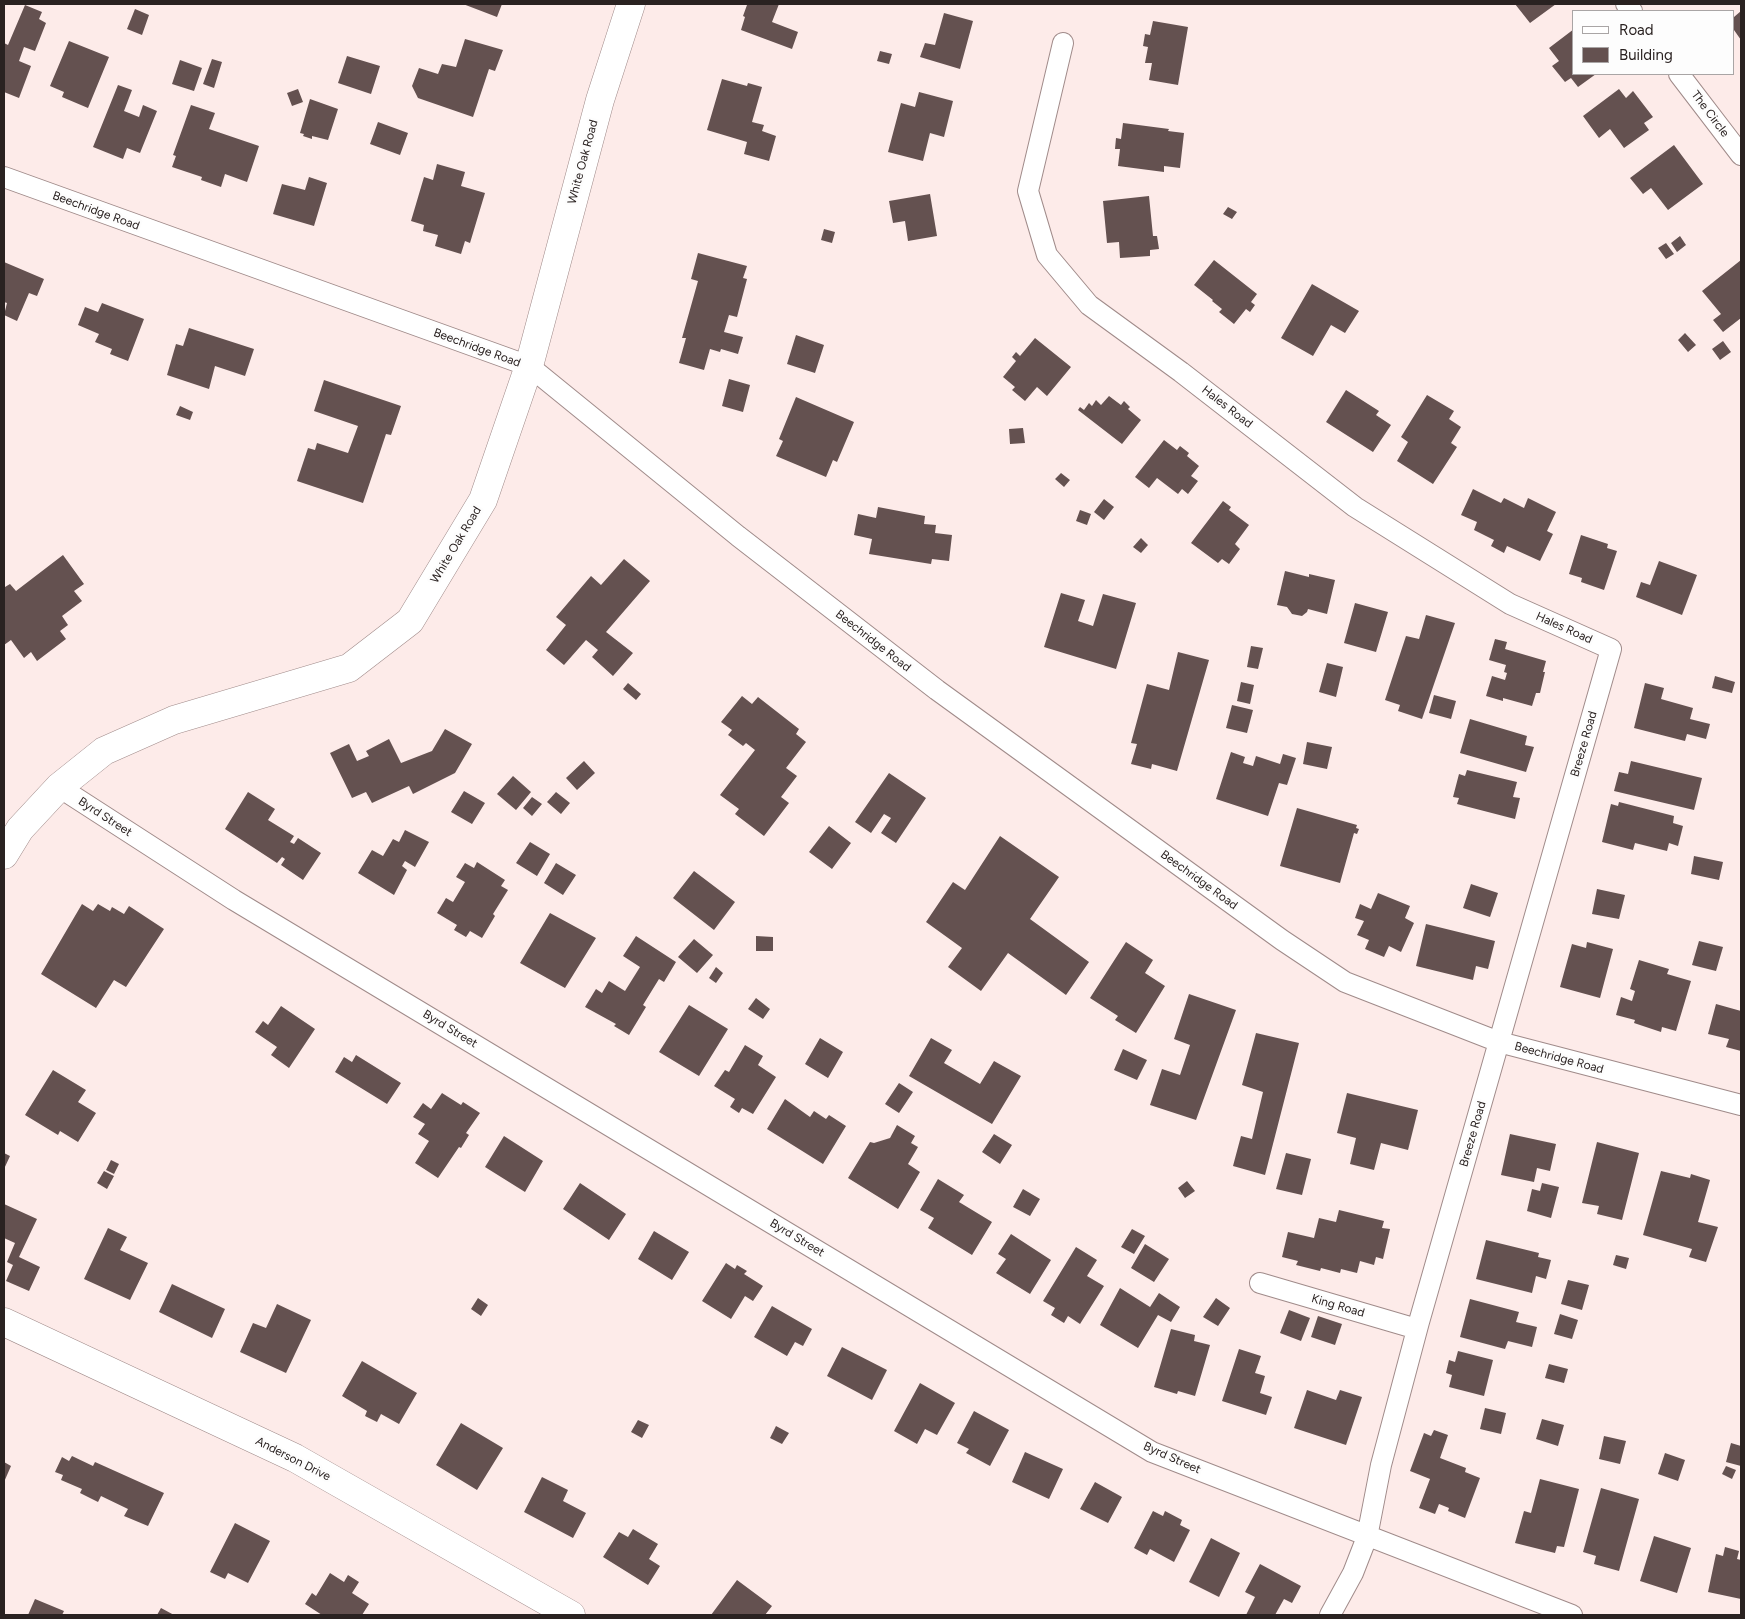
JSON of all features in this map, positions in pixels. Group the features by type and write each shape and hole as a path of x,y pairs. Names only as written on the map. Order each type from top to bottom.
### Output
{"street":[{"name":"White Oak Road","path":"4,855 20,829 59,787 104,751 174,720 349,668 410,621 483,500 529,366 600,100 631,4"},
{"name":"Hales Road","path":"1063,43 1028,191 1047,255 1089,305 1181,372 1355,507 1510,604 1611,649"},
{"name":"The Circle","path":"1680,75 1741,155"},
{"name":"Beechridge Road","path":"4,177 529,366 738,536 929,684 1282,940 1345,982 1499,1042 1741,1105"},
{"name":"Breeze Road","path":"1330,1615 1353,1573 1367,1537 1381,1465 1417,1329 1611,649"},
{"name":"Byrd Street","path":"59,787 234,900 1152,1452 1572,1615"},
{"name":"King Road","path":"1260,1283 1417,1329"},
{"name":"Anderson Drive","path":"4,1322 295,1458 571,1615"}],"building":[{"path":"463,4 502,4 497,17"},
{"path":"743,4 779,4 772,22 798,32 792,49 741,30 747,5"},
{"path":"1515,4 1556,4 1530,23"},
{"path":"25,5 42,12 39,19 46,23 35,51 24,47 19,61 31,66 19,98 4,92 4,43 8,45"},
{"path":"135,9 149,15 142,35 127,29"},
{"path":"1741,11 1741,40 1735,31 1735,16"},
{"path":"944,13 973,21 960,69 920,57 925,43 935,45"},
{"path":"1153,21 1188,27 1178,85 1149,80 1152,63 1145,63 1148,47 1143,46 1145,34 1150,35"},
{"path":"1572,31 1572,75 1595,75 1578,87 1571,78 1565,82 1552,66 1559,61 1549,48"},
{"path":"465,39 503,50 495,71 489,69 473,117 418,98 412,86 419,68 438,74 442,64 456,67"},
{"path":"69,41 109,57 88,108 62,97 64,92 50,86"},
{"path":"880,51 892,54 889,64 877,61"},
{"path":"347,56 380,66 371,94 338,83"},
{"path":"212,59 222,62 214,88 203,84"},
{"path":"180,60 202,68 194,91 172,84"},
{"path":"722,79 747,86 748,83 762,87 752,122 764,125 762,131 776,136 769,161 744,154 747,142 707,130"},
{"path":"118,85 132,90 124,111 139,117 143,105 157,111 140,153 127,148 123,159 93,147"},
{"path":"298,89 303,102 292,106 287,93"},
{"path":"1619,89 1626,98 1633,91 1653,117 1644,123 1649,130 1624,148 1610,129 1599,138 1583,116"},
{"path":"919,92 953,101 944,137 930,133 923,161 888,152 901,103 915,107"},
{"path":"310,99 338,109 328,140 312,136 312,139 300,133"},
{"path":"191,105 215,113 209,129 259,146 247,182 225,174 221,187 201,180 202,177 172,167 176,156 173,155"},
{"path":"378,122 408,133 400,155 370,144"},
{"path":"1123,123 1169,129 1168,131 1184,133 1180,168 1164,166 1164,172 1118,166 1120,149 1115,149 1116,138 1121,139"},
{"path":"1674,145 1703,184 1668,210 1651,188 1643,194 1630,178"},
{"path":"437,164 465,172 461,186 485,193 470,243 465,241 461,254 435,246 438,235 423,231 424,225 411,221 424,177 433,180"},
{"path":"309,177 327,183 314,226 273,214 282,184 305,190"},
{"path":"930,194 937,236 908,241 905,221 893,223 889,201"},
{"path":"1149,196 1153,236 1157,236 1159,249 1150,250 1150,256 1120,258 1119,242 1107,243 1103,201"},
{"path":"1228,207 1237,212 1232,219 1223,214"},
{"path":"824,229 835,232 832,243 821,240"},
{"path":"1680,236 1686,245 1677,252 1671,243"},
{"path":"1666,243 1674,254 1666,259 1658,248"},
{"path":"698,253 747,266 743,278 747,279 737,317 729,315 724,332 743,337 738,354 721,349 720,352 710,349 704,370 679,363 686,338 682,338 698,281 691,279"},
{"path":"1214,260 1257,294 1251,302 1255,305 1250,312 1246,309 1234,324 1219,312 1222,309 1213,300 1194,285"},
{"path":"1741,260 1741,318 1723,332 1713,320 1721,314 1702,291"},
{"path":"4,262 44,279 37,296 29,293 17,321 4,315 7,303 4,302"},
{"path":"1312,284 1359,311 1345,333 1331,325 1313,356 1281,338"},
{"path":"102,303 144,319 128,361 110,354 112,349 95,342 99,334 78,325 85,307 98,312"},
{"path":"189,328 254,349 245,376 215,366 209,389 167,375 176,344 183,346"},
{"path":"1685,333 1696,345 1688,352 1678,340"},
{"path":"796,335 824,345 815,373 787,364"},
{"path":"1035,338 1071,367 1047,396 1037,387 1025,401 1012,390 1015,387 1003,377 1016,361 1012,357 1016,352 1020,356"},
{"path":"1723,341 1731,352 1720,360 1712,349"},
{"path":"729,379 750,385 743,412 722,406"},
{"path":"324,380 401,406 391,435 386,434 363,503 297,481 308,448 315,450 317,443 348,453 358,426 314,411"},
{"path":"1346,390 1379,411 1376,415 1391,425 1373,452 1326,422"},
{"path":"1427,395 1454,411 1449,419 1461,427 1451,443 1457,447 1433,484 1397,461 1408,442 1401,437"},
{"path":"1109,396 1121,405 1124,401 1130,407 1128,409 1141,420 1122,444 1078,410 1080,407 1084,410 1089,403 1092,406 1096,400 1101,405"},
{"path":"796,397 854,422 837,462 833,460 826,477 776,456 783,441 779,439"},
{"path":"180,406 193,412 190,420 176,415"},
{"path":"1023,428 1025,443 1010,444 1009,429"},
{"path":"1164,440 1177,450 1180,446 1189,453 1187,456 1199,466 1191,476 1198,481 1188,494 1182,489 1178,494 1157,478 1149,488 1135,477"},
{"path":"1061,473 1070,480 1064,487 1055,479"},
{"path":"1473,489 1501,503 1504,498 1524,508 1528,498 1556,512 1547,531 1553,534 1540,561 1507,546 1504,553 1491,546 1494,540 1474,530 1477,522 1461,515"},
{"path":"1104,499 1114,507 1104,520 1094,512"},
{"path":"1223,501 1231,507 1229,510 1249,525 1235,544 1240,549 1229,564 1222,559 1218,563 1191,543"},
{"path":"878,507 925,516 924,524 936,525 935,533 952,535 949,561 932,559 931,564 869,554 872,539 854,535 858,514 876,518"},
{"path":"1080,510 1091,514 1087,525 1076,521"},
{"path":"1581,535 1608,544 1607,548 1617,551 1604,590 1581,582 1582,578 1569,574"},
{"path":"1141,538 1148,545 1141,553 1133,547"},
{"path":"63,555 84,584 74,591 82,601 62,616 68,625 60,631 66,639 37,661 31,652 24,658 11,640 4,645 4,586 10,584 16,591"},
{"path":"624,559 650,581 606,632 633,653 613,676 592,657 598,650 586,640 564,665 546,650 566,625 556,617 591,576 601,585"},
{"path":"1659,561 1697,575 1682,615 1636,597 1641,582 1650,585"},
{"path":"1285,571 1309,577 1309,574 1335,580 1327,614 1308,609 1302,616 1292,614 1287,607 1277,605"},
{"path":"1061,593 1085,600 1078,621 1093,626 1103,594 1136,603 1116,669 1044,647"},
{"path":"1355,603 1388,612 1376,652 1344,643"},
{"path":"1426,615 1455,623 1422,719 1398,711 1400,705 1385,700 1406,636 1419,639"},
{"path":"1495,639 1507,642 1505,649 1546,661 1540,693 1536,693 1532,706 1503,698 1503,701 1486,696 1492,676 1505,680 1507,673 1504,672 1506,665 1489,660"},
{"path":"1251,646 1263,648 1258,669 1247,667"},
{"path":"1178,652 1209,660 1177,771 1152,764 1151,769 1131,764 1137,744 1131,743 1147,684 1169,690"},
{"path":"1327,663 1343,667 1336,697 1319,692"},
{"path":"1715,676 1735,682 1732,693 1712,688"},
{"path":"1241,682 1254,685 1250,704 1237,701"},
{"path":"628,683 641,694 636,700 623,689"},
{"path":"1645,683 1664,688 1661,699 1693,708 1690,719 1710,724 1706,739 1687,734 1685,741 1634,728"},
{"path":"1434,695 1456,701 1451,719 1429,713"},
{"path":"742,696 752,704 758,697 799,729 796,734 806,742 786,768 797,776 781,797 789,803 764,836 735,814 739,809 720,795 755,750 746,743 743,746 728,735 732,730 721,722"},
{"path":"1232,705 1253,710 1247,733 1226,728"},
{"path":"1470,719 1527,736 1525,745 1534,747 1526,772 1460,753"},
{"path":"445,729 472,744 455,773 413,794 409,786 372,803 366,792 352,798 330,753 349,744 357,761 369,756 366,751 389,739 401,763 432,751"},
{"path":"1307,742 1332,747 1327,769 1303,764"},
{"path":"1231,752 1245,757 1243,763 1253,766 1256,756 1280,764 1283,754 1296,758 1287,785 1279,783 1268,816 1216,799"},
{"path":"584,761 595,773 577,790 566,778"},
{"path":"1631,761 1702,778 1694,810 1614,791 1619,772 1628,774"},
{"path":"1467,770 1517,782 1513,797 1520,798 1515,819 1457,804 1459,798 1453,797 1459,774 1465,776"},
{"path":"889,773 926,798 896,843 881,833 891,818 884,814 871,833 855,822"},
{"path":"513,776 531,792 516,810 497,794"},
{"path":"464,791 485,803 472,824 451,812"},
{"path":"248,792 275,809 268,820 294,836 290,842 294,844 298,838 321,853 303,880 281,865 285,859 282,857 277,863 225,829"},
{"path":"556,792 570,803 561,814 547,802"},
{"path":"532,797 542,804 532,816 523,808"},
{"path":"1619,802 1674,816 1673,823 1683,826 1678,846 1669,843 1667,851 1635,843 1633,850 1602,842 1611,804 1618,806"},
{"path":"1297,808 1357,825 1356,828 1359,829 1357,834 1354,833 1340,883 1280,866"},
{"path":"829,826 851,843 832,869 809,852"},
{"path":"405,830 429,842 415,867 405,861 402,866 407,870 394,895 358,873 372,850 383,856 393,839 399,842"},
{"path":"1000,836 1059,877 1030,919 1089,962 1066,995 1008,953 981,991 948,967 962,948 926,922 953,882 965,890"},
{"path":"530,842 550,854 537,876 516,863"},
{"path":"1694,856 1723,862 1719,880 1691,874"},
{"path":"477,862 505,880 501,886 508,890 493,914 495,916 482,938 470,931 466,937 454,930 457,925 437,913 446,898 453,902 465,882 456,877 465,863 474,868"},
{"path":"556,863 576,875 563,895 544,883"},
{"path":"694,871 735,902 714,930 673,898"},
{"path":"1471,884 1498,893 1490,917 1463,908"},
{"path":"1597,889 1625,895 1619,919 1592,914"},
{"path":"1378,893 1410,906 1405,918 1414,923 1401,952 1389,946 1384,957 1365,949 1369,940 1357,935 1364,921 1355,918 1360,904 1371,909"},
{"path":"82,904 93,911 98,904 110,911 112,907 124,914 129,906 164,929 126,987 114,980 96,1008 41,974"},
{"path":"550,913 596,938 565,988 520,963"},
{"path":"1426,924 1495,941 1488,969 1476,966 1473,980 1416,966"},
{"path":"636,936 676,962 664,982 659,979 643,1005 646,1007 629,1035 614,1026 616,1024 585,1007 596,989 602,993 609,981 625,991 640,967 623,956"},
{"path":"756,936 773,937 773,951 756,951"},
{"path":"694,939 713,955 697,973 678,957"},
{"path":"1699,941 1723,947 1716,971 1692,965"},
{"path":"1126,942 1153,960 1145,973 1165,986 1136,1033 1115,1020 1118,1016 1090,998"},
{"path":"1587,942 1613,949 1600,998 1560,987 1572,944 1586,948"},
{"path":"1639,960 1669,969 1667,974 1691,981 1676,1031 1662,1027 1661,1032 1634,1023 1635,1020 1616,1015 1621,997 1632,1001 1635,991 1630,989"},
{"path":"716,967 723,973 716,983 709,978"},
{"path":"1189,994 1236,1010 1196,1120 1150,1105 1162,1069 1180,1075 1190,1045 1174,1039"},
{"path":"756,998 770,1009 763,1019 748,1009"},
{"path":"1716,1004 1741,1011 1741,1051 1726,1047 1729,1039 1708,1034"},
{"path":"689,1005 728,1029 699,1076 659,1052"},
{"path":"281,1006 315,1029 289,1068 271,1055 277,1047 255,1032 263,1021 268,1025"},
{"path":"1256,1033 1299,1043 1265,1175 1233,1166 1241,1136 1252,1139 1263,1092 1242,1085"},
{"path":"820,1038 843,1052 828,1078 805,1064"},
{"path":"931,1038 952,1050 944,1063 980,1084 994,1061 1021,1076 992,1124 909,1076"},
{"path":"745,1045 763,1056 758,1065 776,1077 753,1114 742,1108 739,1113 730,1107 735,1099 714,1086 725,1070 729,1072"},
{"path":"1123,1049 1147,1060 1137,1080 1114,1070"},
{"path":"356,1055 401,1083 387,1104 335,1072 344,1057 352,1062"},
{"path":"53,1070 86,1090 78,1102 96,1113 78,1142 60,1131 58,1135 25,1115"},
{"path":"899,1083 913,1092 899,1113 885,1104"},
{"path":"442,1093 461,1105 463,1102 480,1113 466,1133 469,1135 461,1148 459,1147 438,1178 415,1163 429,1141 418,1134 425,1124 413,1117 423,1103 431,1109"},
{"path":"1347,1093 1418,1110 1408,1150 1381,1143 1374,1170 1350,1164 1356,1138 1337,1133"},
{"path":"785,1099 810,1117 814,1111 826,1119 829,1115 846,1126 823,1164 767,1129"},
{"path":"897,1125 915,1136 911,1143 918,1147 908,1164 920,1172 898,1209 848,1178 870,1142 874,1143 890,1138"},
{"path":"994,1134 1012,1145 1000,1164 982,1152"},
{"path":"1510,1134 1556,1144 1550,1171 1537,1168 1534,1182 1501,1175"},
{"path":"504,1136 543,1161 525,1192 485,1167"},
{"path":"1597,1142 1639,1153 1622,1220 1597,1214 1599,1206 1582,1203"},
{"path":"4,1153 10,1156 4,1169"},
{"path":"1286,1153 1311,1159 1302,1195 1276,1189"},
{"path":"111,1160 119,1164 114,1174 106,1170"},
{"path":"104,1171 114,1176 107,1189 97,1183"},
{"path":"1661,1171 1690,1178 1691,1174 1710,1180 1698,1222 1718,1227 1706,1262 1689,1257 1692,1249 1643,1235"},
{"path":"938,1179 964,1195 959,1202 992,1222 972,1255 928,1228 934,1218 920,1210"},
{"path":"1187,1181 1195,1191 1185,1198 1178,1188"},
{"path":"580,1183 626,1214 609,1240 563,1209"},
{"path":"1542,1183 1559,1187 1551,1218 1527,1211 1532,1189 1540,1191"},
{"path":"1023,1189 1040,1199 1030,1216 1013,1207"},
{"path":"4,1204 37,1219 19,1257 40,1267 29,1291 6,1281 13,1265 7,1262 15,1243 4,1238"},
{"path":"1339,1210 1384,1221 1382,1228 1390,1229 1383,1259 1376,1257 1374,1265 1360,1261 1357,1273 1341,1269 1340,1273 1321,1268 1320,1271 1296,1265 1298,1261 1282,1257 1288,1232 1314,1238 1319,1218 1336,1222"},
{"path":"108,1228 127,1237 120,1250 148,1263 130,1300 84,1279"},
{"path":"1132,1229 1145,1236 1134,1254 1121,1247"},
{"path":"654,1231 689,1252 672,1280 638,1259"},
{"path":"1011,1234 1051,1260 1030,1294 996,1273 1006,1259 998,1254"},
{"path":"1486,1240 1539,1253 1538,1257 1551,1260 1546,1279 1536,1276 1532,1293 1476,1279"},
{"path":"1145,1244 1169,1259 1154,1282 1131,1268"},
{"path":"1076,1247 1097,1260 1087,1276 1104,1286 1080,1324 1068,1316 1064,1323 1051,1315 1055,1308 1043,1301"},
{"path":"1616,1255 1629,1258 1626,1269 1613,1265"},
{"path":"726,1263 735,1269 737,1265 747,1271 744,1274 763,1286 753,1301 745,1296 731,1319 702,1301"},
{"path":"1568,1280 1589,1285 1582,1310 1561,1304"},
{"path":"172,1284 225,1309 212,1338 159,1312"},
{"path":"1120,1288 1150,1307 1159,1293 1180,1307 1171,1322 1158,1315 1138,1348 1100,1325"},
{"path":"478,1298 488,1305 481,1316 471,1309"},
{"path":"1216,1298 1230,1308 1218,1326 1203,1317"},
{"path":"1470,1299 1519,1312 1516,1322 1537,1327 1532,1347 1508,1341 1505,1349 1460,1337"},
{"path":"277,1304 311,1320 286,1373 240,1352 253,1323 266,1328"},
{"path":"772,1306 812,1329 803,1346 795,1342 787,1356 754,1337"},
{"path":"1289,1310 1310,1318 1301,1341 1280,1333"},
{"path":"1560,1314 1578,1320 1572,1339 1554,1334"},
{"path":"1318,1316 1342,1324 1335,1345 1311,1337"},
{"path":"1171,1329 1195,1335 1194,1341 1210,1345 1195,1396 1178,1391 1177,1394 1154,1387"},
{"path":"842,1347 887,1370 872,1400 827,1376"},
{"path":"1239,1349 1261,1356 1255,1373 1265,1376 1260,1393 1272,1397 1266,1415 1222,1401"},
{"path":"1458,1351 1493,1360 1484,1396 1449,1387 1452,1375 1446,1373 1449,1360 1455,1362"},
{"path":"362,1361 417,1393 399,1424 381,1414 377,1422 365,1416 367,1411 342,1396"},
{"path":"1549,1364 1568,1369 1564,1383 1545,1378"},
{"path":"920,1383 955,1403 937,1435 925,1429 917,1444 894,1431"},
{"path":"1307,1390 1336,1400 1340,1390 1362,1397 1346,1445 1294,1428"},
{"path":"1485,1408 1506,1413 1501,1434 1480,1429"},
{"path":"974,1411 1009,1430 990,1466 966,1453 969,1449 957,1443"},
{"path":"1542,1419 1564,1425 1558,1446 1536,1439"},
{"path":"638,1420 649,1425 642,1438 631,1432"},
{"path":"461,1423 503,1448 477,1490 436,1465"},
{"path":"776,1426 789,1433 782,1444 770,1438"},
{"path":"1434,1430 1448,1435 1440,1458 1466,1468 1465,1472 1480,1478 1465,1518 1448,1511 1449,1508 1439,1504 1435,1514 1419,1508 1430,1479 1410,1471 1424,1433 1431,1436"},
{"path":"1604,1436 1626,1441 1620,1464 1599,1459"},
{"path":"1731,1443 1741,1446 1741,1466 1726,1462"},
{"path":"1025,1452 1063,1469 1049,1499 1012,1482"},
{"path":"1665,1453 1685,1460 1678,1481 1658,1474"},
{"path":"72,1456 93,1466 95,1462 164,1493 148,1526 124,1516 128,1509 101,1496 98,1502 80,1493 82,1489 61,1480 63,1475 55,1472 62,1457 69,1461"},
{"path":"4,1462 11,1466 4,1482"},
{"path":"1726,1466 1736,1470 1732,1479 1722,1474"},
{"path":"542,1477 568,1490 563,1501 586,1513 573,1538 524,1512"},
{"path":"1540,1479 1579,1489 1564,1547 1557,1546 1555,1553 1515,1543 1524,1511 1531,1513"},
{"path":"1095,1482 1122,1497 1108,1523 1080,1509"},
{"path":"1601,1488 1639,1499 1619,1571 1594,1564 1596,1556 1583,1552"},
{"path":"1153,1511 1163,1516 1165,1511 1182,1520 1180,1525 1190,1530 1174,1562 1150,1549 1147,1555 1134,1548"},
{"path":"235,1523 270,1541 248,1583 228,1573 225,1579 210,1572"},
{"path":"633,1529 658,1544 649,1559 660,1566 648,1585 603,1557 619,1532 628,1537"},
{"path":"1654,1536 1691,1548 1677,1593 1640,1581"},
{"path":"1211,1538 1240,1553 1219,1597 1189,1582"},
{"path":"1725,1547 1739,1551 1737,1559 1741,1560 1741,1599 1708,1592 1716,1554 1723,1556"},
{"path":"1260,1564 1301,1586 1292,1603 1284,1599 1275,1615 1246,1615 1255,1597 1245,1592"},
{"path":"330,1573 344,1582 348,1575 359,1582 352,1593 369,1604 362,1615 322,1615 305,1604 312,1593 316,1596"},
{"path":"737,1580 772,1606 765,1615 711,1615"},
{"path":"35,1599 64,1611 62,1615 28,1615"},
{"path":"161,1608 174,1615 157,1615"}]}
